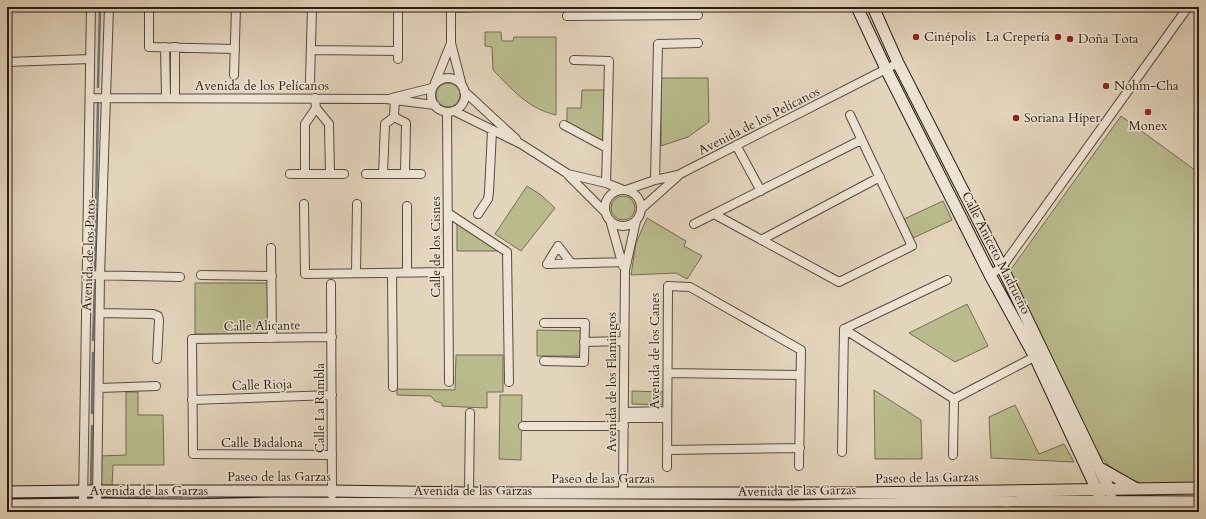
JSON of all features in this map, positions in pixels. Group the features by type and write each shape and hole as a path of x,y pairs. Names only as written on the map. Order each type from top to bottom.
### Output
{"main road":[{"name":"Calle Aniceto Madrueño","path":"857,7 886,69 990,275 1039,355 1098,467 1109,489 1109,505"},
{"name":"Calle Aniceto Madrueño","path":"873,7 898,63 1002,267 1097,489 1109,505"},
{"path":"1098,467 1135,489"},
{"name":"Paseo de las Garzas","path":"7,492 332,491 469,493 860,493 1199,488"},
{"path":"623,493 623,509"},
{"path":"1109,505 1199,502"},
{"name":"Avenida de las Garzas","path":"7,506 83,504 184,506 332,504 623,509 793,509 1109,505"}],"street":[{"name":"Avenida de los Patos","path":"83,504 91,7"},
{"name":"Avenida de los Patos","path":"96,504 100,276 109,7"},
{"path":"149,7 148,47 235,49"},
{"path":"234,75 236,7"},
{"path":"310,82 312,7"},
{"path":"311,50 398,55 398,7"},
{"path":"450,111 463,102 464,98 463,88 451,43 451,8 477,7"},
{"path":"581,7 581,16"},
{"path":"990,275 1002,267 1188,7"},
{"path":"567,16 658,11 698,15"},
{"path":"451,43 431,96 435,105 441,110 450,111 521,144 568,174 606,183 636,194 641,204 638,217 631,224 620,226 608,216 605,208 608,198 616,191 623,190"},
{"path":"656,180 658,44 698,43"},
{"path":"165,47 166,98"},
{"path":"175,47 175,98"},
{"path":"7,62 90,59"},
{"path":"574,60 609,61 606,183"},
{"name":"Avenida de los Pelícanos","path":"623,190 678,175 898,63"},
{"path":"394,117 392,99 434,86 444,79 449,78 454,80 463,88 521,144"},
{"name":"Avenida de los Pelícanos","path":"90,98 392,99 435,105"},
{"path":"315,98 316,108 329,124 330,174"},
{"path":"305,174 305,124 316,108"},
{"name":"Calle de los Cisnes","path":"450,111 448,213 450,382"},
{"path":"714,214 839,282 912,246 850,115"},
{"path":"383,174 385,124 394,117"},
{"path":"394,117 406,123 405,174"},
{"path":"564,125 607,148"},
{"path":"478,214 488,199 492,130"},
{"path":"694,224 862,140"},
{"path":"736,145 761,191"},
{"path":"290,174 344,174"},
{"path":"366,174 420,174"},
{"name":"Avenida de los Flamingos","path":"568,174 608,216 625,265"},
{"path":"641,209 678,175"},
{"path":"761,240 880,177"},
{"path":"304,204 305,274 448,272"},
{"path":"356,273 357,204"},
{"path":"407,206 407,272"},
{"path":"448,213 507,252 509,382"},
{"name":"Avenida de los Flamingos","path":"623,493 625,265 636,220"},
{"path":"271,248 272,338"},
{"path":"571,263 625,265"},
{"path":"392,273 393,387"},
{"path":"87,275 180,277"},
{"path":"201,275 272,276"},
{"path":"844,329 947,280"},
{"name":"Calle La Rambla","path":"331,284 332,504"},
{"name":"Avenida de los Canes","path":"667,467 668,286 690,287 801,350 799,466"},
{"path":"100,313 153,314 158,316 157,359"},
{"path":"544,323 585,323 584,362 544,361"},
{"path":"844,329 954,399"},
{"path":"842,452 844,329"},
{"name":"Calle Alicante","path":"192,400 192,339 332,337"},
{"path":"584,339 624,339"},
{"path":"954,399 1039,355"},
{"path":"668,373 800,375"},
{"path":"98,388 156,386"},
{"name":"Calle Rioja","path":"192,400 332,395"},
{"path":"953,455 954,399"},
{"name":"Calle Badalona","path":"192,400 193,454 332,455"},
{"path":"469,493 470,413"},
{"path":"524,426 667,415"},
{"path":"667,450 800,448"},
{"path":"792,493 793,509"}],"green space":[{"path":"485,32 501,32 502,41 513,41 514,37 556,37 556,115 537,108 529,103 514,91 493,70 492,47 485,46"},
{"path":"661,78 708,78 709,122 688,137 661,146"},
{"path":"448,83 453,84 459,90 459,100 453,106 448,107 443,106 437,100 436,95 437,90 443,84"},
{"path":"582,90 604,90 603,142 567,123 567,108 581,108"},
{"path":"1121,116 1199,173 1199,483 1142,484 1123,476 1108,465 1095,449 1009,272"},
{"path":"527,186 541,195 555,208 521,251 495,234"},
{"path":"623,196 628,197 634,203 634,213 628,219 623,220 618,219 612,213 611,208 612,203 618,197"},
{"path":"943,201 952,220 913,238 904,219"},
{"path":"647,218 686,241 684,246 702,256 687,279 676,273 631,275 636,243"},
{"path":"457,223 500,251 457,251"},
{"path":"195,283 268,283 268,334 195,334"},
{"path":"967,304 988,346 955,362 909,333"},
{"path":"537,330 581,331 581,356 537,356"},
{"path":"456,355 503,355 503,392 487,392 487,408 442,406 442,403 435,401 431,396 397,395 397,389 455,390"},
{"path":"874,390 921,420 922,459 875,459"},
{"path":"632,391 664,392 663,405 632,404"},
{"path":"126,392 138,392 138,415 163,415 164,465 113,465 112,487 100,487 100,456 126,455"},
{"path":"500,395 522,395 521,460 499,459"},
{"path":"1015,405 1039,454 1064,444 1074,462 991,458 989,417"}],"waterway":[{"path":"98,87 100,7"},
{"path":"95,268 98,101"},
{"path":"93,340 95,283"},
{"path":"92,413 93,353"},
{"path":"91,486 92,426"}],"place":[{"name":"Cinépolis","path":"916,37"},
{"name":"La Crepería","path":"1058,37"},
{"name":"Doña Tota","path":"1070,39"},
{"name":"Nohm-Cha","path":"1106,86"},
{"name":"Monex","path":"1148,112"},
{"name":"Soriana Híper","path":"1016,118"}]}
